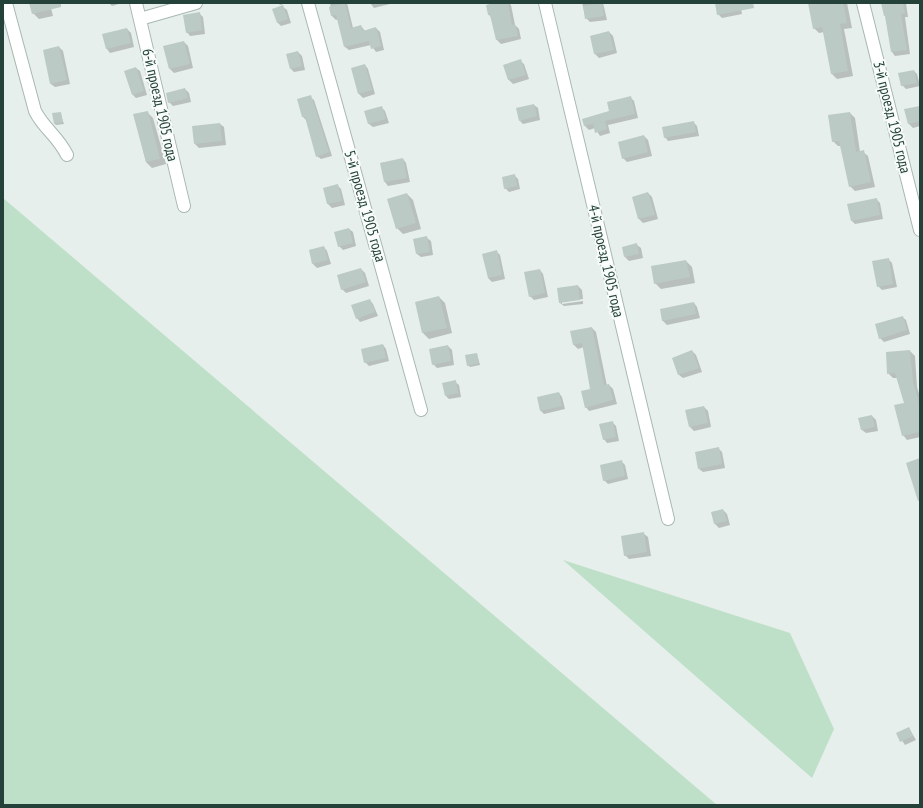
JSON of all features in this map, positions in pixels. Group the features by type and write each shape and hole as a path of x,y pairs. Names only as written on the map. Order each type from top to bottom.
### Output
{"street":[{"path":"6,3 35,111 41,123 55,134 67,155"},
{"name":"6-й проезд 1905 года","path":"136,3 184,206"},
{"path":"140,19 196,3"},
{"name":"5-й проезд 1905 года","path":"308,3 421,410"},
{"name":"4-й проезд 1905 года","path":"544,3 668,519"},
{"name":"3-й проезд 1905 года","path":"863,3 920,230"}],"green space":[{"path":"3,198 717,805 3,805"},
{"path":"563,560 790,633 834,729 812,778"}],"building":[{"path":"29,3 61,3 61,7 32,14"},
{"path":"345,3 351,28 361,25 363,31 376,27 381,46 371,49 369,41 344,47 336,15 331,16 329,7"},
{"path":"494,3 508,3 512,25 515,24 518,36 496,40 486,5"},
{"path":"602,3 604,16 585,19 583,6"},
{"path":"715,3 753,3 754,8 717,15"},
{"path":"808,3 843,3 847,23 840,24 848,71 831,74 822,27 813,29"},
{"path":"881,3 903,3 905,13 901,14 907,50 891,52 885,16"},
{"path":"283,5 288,19 277,23 272,9"},
{"path":"200,12 202,30 186,33 183,15"},
{"path":"127,28 131,43 106,49 102,34"},
{"path":"609,31 614,50 594,54 590,36"},
{"path":"184,41 190,64 169,69 163,46"},
{"path":"59,46 67,80 50,84 43,50"},
{"path":"298,51 302,66 290,69 286,54"},
{"path":"521,59 526,75 508,80 503,65"},
{"path":"365,64 372,90 358,94 351,68"},
{"path":"136,67 144,91 132,95 124,71"},
{"path":"914,70 917,83 901,86 898,73"},
{"path":"185,88 188,98 168,103 166,93"},
{"path":"311,95 329,152 316,157 305,117 302,117 297,99"},
{"path":"631,96 635,114 605,121 607,129 595,133 593,124 584,126 582,119 609,111 607,102"},
{"path":"534,104 537,116 519,121 516,108"},
{"path":"382,106 386,119 368,124 364,111"},
{"path":"920,106 920,121 908,124 904,109"},
{"path":"148,111 160,159 146,162 133,114"},
{"path":"61,112 63,122 54,124 52,113"},
{"path":"850,112 856,152 864,150 871,182 849,187 839,141 832,142 828,115"},
{"path":"694,121 696,132 664,138 662,127"},
{"path":"220,123 222,141 194,144 192,126"},
{"path":"644,135 648,152 622,159 618,142"},
{"path":"403,158 407,178 384,182 380,163"},
{"path":"515,174 517,186 504,189 502,177"},
{"path":"338,184 342,201 327,204 323,188"},
{"path":"648,192 655,215 638,219 632,197"},
{"path":"407,193 416,223 396,229 387,199"},
{"path":"877,198 880,215 851,221 847,204"},
{"path":"349,228 353,243 338,247 334,232"},
{"path":"427,236 430,252 416,254 413,239"},
{"path":"637,243 639,254 624,257 622,247"},
{"path":"324,246 328,260 312,264 309,250"},
{"path":"497,250 502,275 488,278 482,254"},
{"path":"889,258 893,284 877,287 872,261"},
{"path":"686,260 690,277 654,284 651,266"},
{"path":"361,268 366,282 341,290 337,275"},
{"path":"540,269 545,293 529,297 524,272"},
{"path":"578,285 580,300 559,303 557,288"},
{"path":"439,296 447,328 422,333 415,302"},
{"path":"370,299 375,312 356,319 351,305"},
{"path":"694,302 696,314 662,321 660,309"},
{"path":"903,316 907,330 879,339 875,324"},
{"path":"592,327 604,385 609,384 613,400 585,408 581,391 590,389 582,343 573,345 570,331"},
{"path":"383,344 386,358 364,363 361,349"},
{"path":"448,345 451,361 432,365 429,349"},
{"path":"692,350 699,368 678,375 672,358"},
{"path":"910,350 913,381 920,406 920,432 902,436 894,405 904,403 895,373 887,374 886,352"},
{"path":"477,353 479,363 467,366 465,355"},
{"path":"456,380 458,393 445,396 442,383"},
{"path":"559,392 562,406 540,411 537,397"},
{"path":"704,406 708,423 689,427 685,410"},
{"path":"872,415 875,427 861,430 858,418"},
{"path":"613,421 616,437 603,440 599,424"},
{"path":"719,447 722,464 698,469 695,452"},
{"path":"920,458 920,500 918,501 906,463"},
{"path":"622,460 625,476 603,481 600,465"},
{"path":"723,509 727,521 714,524 711,512"},
{"path":"644,532 647,552 624,556 621,536"},
{"path":"909,727 913,736 900,742 896,733"}]}
